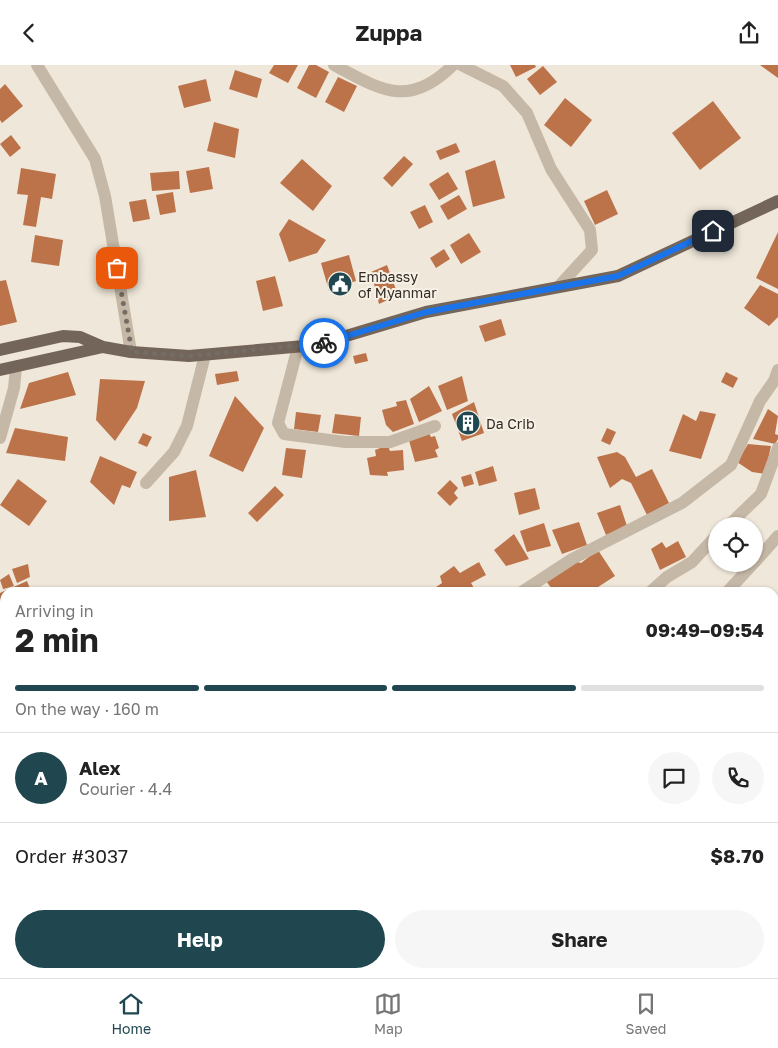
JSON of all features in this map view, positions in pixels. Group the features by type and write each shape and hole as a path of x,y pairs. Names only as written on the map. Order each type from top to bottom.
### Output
{"main road":[{"path":"0,349 63,336 80,337 103,347 132,352 189,356 316,345 426,312 560,285 618,276 778,201"},
{"path":"0,370 103,347"}],"street":[{"path":"37,65 95,159 105,196 132,352"},
{"path":"334,65 380,89 408,93 440,79 453,65"},
{"path":"461,65 503,86 527,113 551,169 590,230 592,250 560,285"},
{"path":"298,347 278,423 284,434 345,442 390,441 435,426"},
{"path":"146,483 174,452 187,426 205,355"},
{"path":"0,438 14,388 16,367"},
{"path":"529,587 572,559 682,503 731,465 760,401 774,381 778,370"},
{"path":"737,517 761,494 778,448"},
{"path":"763,554 778,536"},
{"path":"656,587 667,577 692,562 708,545"},
{"path":"732,587 746,572"}],"building":[{"path":"274,65 298,65 288,83 269,73"},
{"path":"309,65 316,65 329,72 316,98 297,88"},
{"path":"510,65 535,65 536,67 516,77"},
{"path":"760,65 778,65 778,78"},
{"path":"543,66 557,82 540,95 527,79"},
{"path":"235,70 262,79 257,98 229,89"},
{"path":"338,77 357,86 344,112 325,102"},
{"path":"206,79 211,101 184,108 178,86"},
{"path":"5,84 23,106 2,123 0,120 0,89"},
{"path":"565,98 592,120 571,147 544,125"},
{"path":"713,101 741,138 700,170 672,133"},
{"path":"214,122 239,129 235,158 207,151"},
{"path":"11,135 21,148 10,157 0,144"},
{"path":"456,143 460,152 440,160 436,151"},
{"path":"404,156 413,164 392,187 383,178"},
{"path":"302,159 332,186 313,211 280,183"},
{"path":"495,160 505,198 473,207 465,171"},
{"path":"209,167 213,189 190,193 186,171"},
{"path":"21,168 56,174 52,199 41,197 36,227 23,225 28,195 17,194"},
{"path":"179,171 180,189 152,191 150,173"},
{"path":"448,172 458,189 439,200 429,184"},
{"path":"607,190 618,214 595,225 584,201"},
{"path":"173,192 176,212 160,215 156,195"},
{"path":"459,195 467,209 448,220 440,206"},
{"path":"146,199 150,219 133,222 129,202"},
{"path":"425,205 433,222 419,229 410,212"},
{"path":"289,219 326,240 317,253 289,262 279,234"},
{"path":"778,232 778,289 756,278"},
{"path":"469,233 481,252 461,264 450,245"},
{"path":"35,235 63,240 59,266 31,262"},
{"path":"444,249 450,259 436,268 430,258"},
{"path":"349,255 356,281 329,291 321,263"},
{"path":"387,265 398,295 379,304 371,272"},
{"path":"275,276 283,306 263,311 256,281"},
{"path":"6,280 17,322 0,326 0,281"},
{"path":"760,285 778,294 778,317 769,326 744,308"},
{"path":"501,319 506,335 485,342 479,326"},
{"path":"366,353 368,361 355,364 353,356"},
{"path":"237,371 239,381 217,385 215,374"},
{"path":"68,372 76,395 20,409 29,383"},
{"path":"726,372 738,378 733,388 721,382"},
{"path":"462,376 468,401 447,410 438,386"},
{"path":"100,379 145,381 137,408 115,441 96,420"},
{"path":"429,386 442,411 419,422 410,399"},
{"path":"235,396 264,428 243,472 209,456"},
{"path":"406,400 414,424 393,432 386,425 382,410 397,406 396,402"},
{"name":"Da Crib","path":"474,402 484,433 462,441 452,414"},
{"path":"768,409 778,416 775,434 778,435 778,439 775,444 753,439"},
{"path":"700,411 716,414 701,459 669,451 683,414 696,421"},
{"path":"296,412 321,415 318,432 294,429"},
{"path":"335,414 361,417 359,436 332,433"},
{"path":"15,428 68,437 65,461 6,453"},
{"path":"607,428 616,432 610,445 601,441"},
{"path":"428,431 431,437 435,436 439,448 435,450 438,457 415,462 408,437"},
{"path":"143,433 152,437 147,447 138,443"},
{"path":"748,444 771,446 765,474 752,472 737,462"},
{"path":"388,445 390,451 403,450 404,470 387,472 388,476 370,475 367,458 376,456 375,450"},
{"path":"286,448 306,450 302,478 282,475"},
{"path":"617,452 625,457 636,477 652,469 669,503 647,515 631,483 622,479 610,488 597,457"},
{"path":"100,456 137,472 130,488 122,485 114,505 90,482"},
{"path":"493,466 497,481 479,486 475,472"},
{"path":"196,470 206,517 169,521 169,477"},
{"path":"471,474 474,484 464,487 461,477"},
{"path":"18,479 47,501 29,526 0,505"},
{"path":"450,480 458,488 454,493 458,498 450,506 437,493"},
{"path":"275,486 284,495 257,522 248,513"},
{"path":"535,488 540,509 519,515 514,493"},
{"path":"620,505 627,526 606,535 597,513"},
{"path":"579,522 587,545 562,554 552,530"},
{"path":"544,523 551,546 527,552 520,531"},
{"path":"514,534 529,559 506,566 494,550"},
{"path":"678,541 686,557 660,570 651,549 662,542 666,548"},
{"path":"598,550 615,576 598,587 550,587 546,581 574,561 581,563"},
{"path":"479,562 486,575 471,583 473,587 436,587 442,583 440,576 454,566 460,573"},
{"path":"28,564 30,577 17,583 12,569"},
{"path":"9,574 14,586 2,587 0,580"},
{"path":"27,581 29,587 14,587"}],"way so far":[{"path":"117,268 132,352 189,356 324,343"}],"place":[{"name":"Embassy of Myanmar","path":"340,284"},
{"name":"Da Crib","path":"468,423"}],"route":[{"path":"324,343 426,312 551,287 618,276 713,231"}]}
